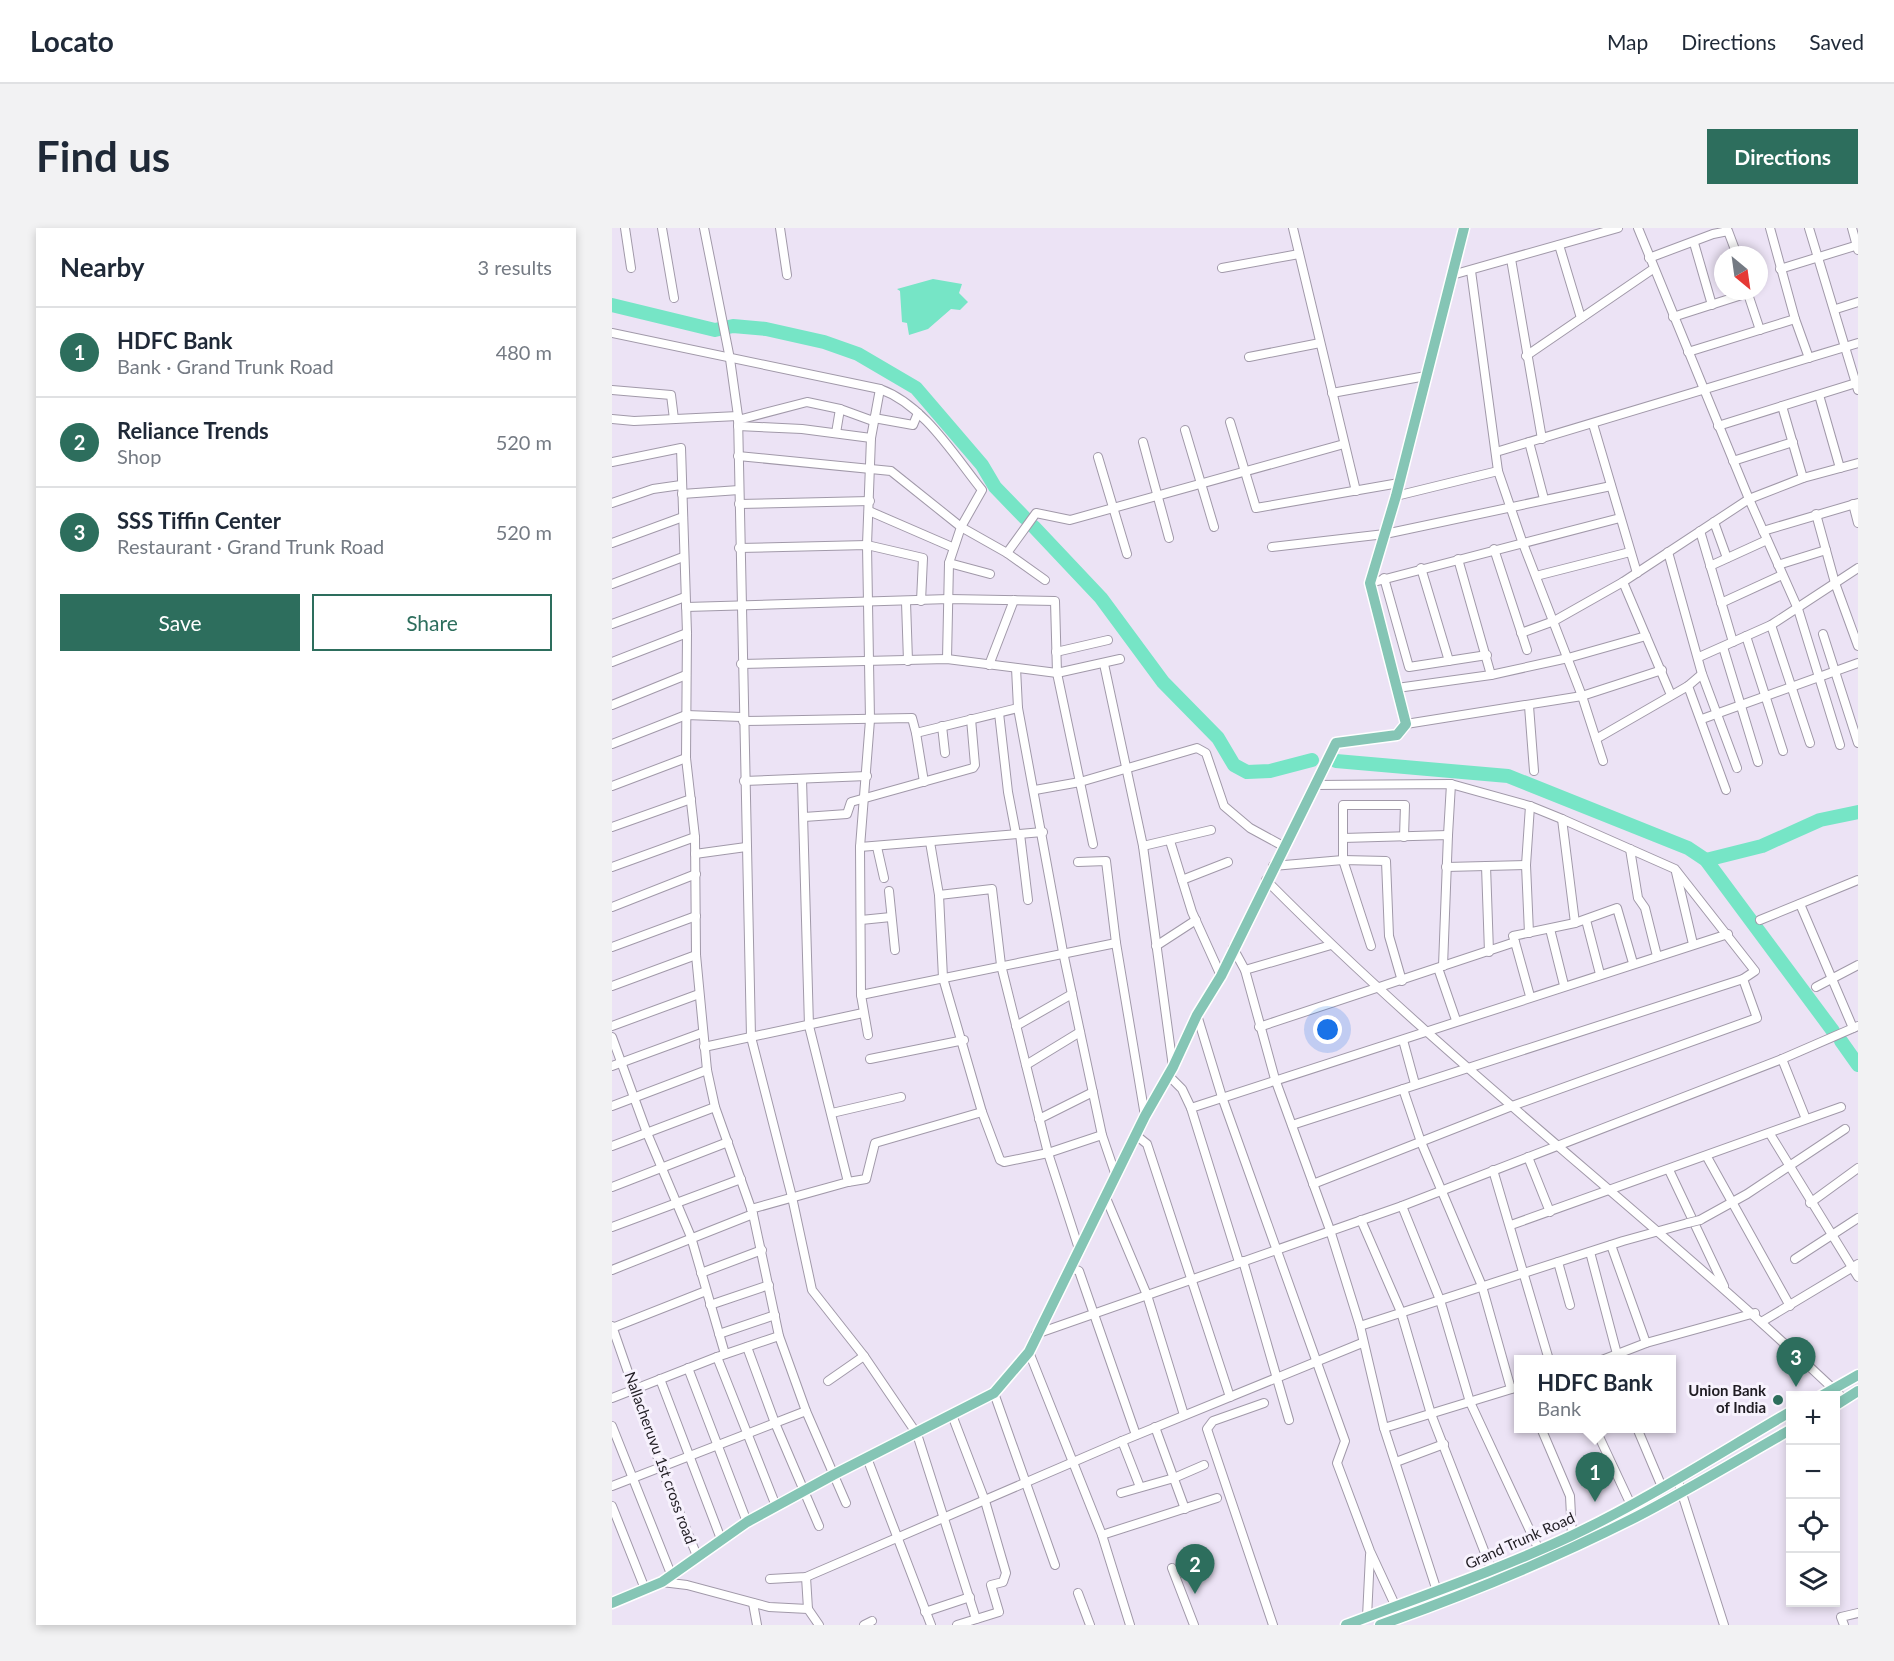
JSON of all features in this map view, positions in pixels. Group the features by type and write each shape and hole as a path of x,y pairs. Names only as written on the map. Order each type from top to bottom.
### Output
{"main road":[{"path":"612,1603 662,1582 721,1539 776,1506 994,1393 1029,1352 1145,1116 1197,1015 1221,976 1266,880 1336,743 1397,735 1406,724 1370,583 1396,496 1464,228"},
{"path":"1830,1391 1858,1375"},
{"path":"1840,1402 1858,1391"},
{"name":"Grand Trunk Road","path":"1346,1625 1492,1571 1572,1535 1630,1505 1786,1415"},
{"name":"Grand Trunk Road","path":"1380,1625 1467,1593 1546,1560 1682,1491 1786,1433"}],"street":[{"path":"625,228 631,268"},
{"path":"662,228 674,298"},
{"path":"704,228 730,359 738,421 742,719 751,1037 792,1197 812,1290 864,1356 917,1434 976,1619"},
{"path":"780,228 787,275"},
{"path":"1293,228 1356,491"},
{"path":"1452,275 1618,228"},
{"path":"1638,228 1718,426 1798,609 1840,745"},
{"path":"1770,228 1780,269 1809,358"},
{"path":"1718,426 1819,394 1857,387 1836,309 1809,228"},
{"path":"1780,269 1858,247 1852,228"},
{"path":"1649,258 1695,243 1713,234 1728,231 1734,246"},
{"path":"1695,243 1712,305"},
{"path":"1559,245 1581,318"},
{"path":"1222,268 1299,254"},
{"path":"1511,259 1542,439"},
{"path":"1526,356 1653,269"},
{"path":"1471,271 1498,471 1522,542 1582,696 1603,761"},
{"path":"1673,317 1725,300"},
{"path":"1750,300 1760,330"},
{"path":"1836,309 1858,302"},
{"path":"1688,352 1795,319"},
{"path":"612,333 880,389 899,396 918,413 982,490 952,547 949,563 946,659"},
{"path":"1249,357 1320,343"},
{"path":"1496,452 1858,343"},
{"path":"1332,393 1426,375"},
{"path":"868,1035 861,995 860,847 870,720 867,663 867,545 872,468 871,438 880,389"},
{"path":"612,390 670,395 674,419"},
{"path":"1819,394 1840,468"},
{"path":"738,421 807,402 840,408 873,419 913,425 918,413"},
{"path":"1782,406 1803,478"},
{"path":"836,434 840,408"},
{"path":"612,419 738,421 871,438"},
{"path":"1230,422 1256,508 1399,483"},
{"path":"1593,424 1637,573"},
{"path":"1185,430 1214,527"},
{"path":"1143,442 1169,538"},
{"path":"1529,442 1544,499"},
{"path":"1733,461 1793,442"},
{"path":"1007,553 1036,513 1070,520 1344,444"},
{"path":"612,462 681,448 687,633 686,758 694,837 696,955 706,1070 715,1107 752,1211 779,1336 806,1411 846,1503"},
{"path":"612,454 622,459"},
{"path":"738,456 891,471 961,527 1007,553 1045,580"},
{"path":"1098,457 1127,554"},
{"path":"1521,633 1554,621 1623,582 1749,499 1803,478 1858,463"},
{"path":"1396,496 1498,471"},
{"path":"1272,547 1385,534 1611,486"},
{"path":"612,503 653,489 738,490"},
{"path":"739,504 870,501"},
{"path":"1710,566 1765,535 1816,514 1855,503 1858,523"},
{"path":"869,511 952,547"},
{"path":"1816,514 1835,583 1858,646"},
{"path":"612,543 683,517"},
{"path":"1370,583 1458,558 1620,518"},
{"path":"1714,522 1727,558"},
{"path":"1700,531 1733,642"},
{"path":"739,548 867,545 923,558 921,601"},
{"path":"1494,549 1527,650"},
{"path":"1778,564 1826,550"},
{"path":"1536,576 1630,552"},
{"path":"1668,552 1702,674 1737,768"},
{"path":"612,584 683,557"},
{"path":"1458,558 1491,675"},
{"path":"949,563 990,574"},
{"path":"1421,568 1449,661"},
{"path":"1699,657 1771,625 1858,568"},
{"path":"1721,603 1782,575"},
{"path":"1384,578 1409,667 1486,656"},
{"path":"1623,582 1671,695"},
{"path":"612,624 685,597"},
{"path":"686,607 949,599 1055,601 1057,673 1093,844"},
{"path":"989,665 1014,600"},
{"path":"906,602 908,661"},
{"path":"1771,625 1809,743"},
{"path":"612,662 687,633"},
{"path":"1823,634 1858,743"},
{"path":"1396,688 1491,675 1568,658 1646,636"},
{"path":"1746,636 1783,751"},
{"path":"1056,652 1108,640"},
{"path":"1722,647 1758,762"},
{"path":"741,664 867,663 946,659 1057,673 1120,659"},
{"path":"1702,719 1858,663"},
{"path":"1104,664 1143,846 1170,1071 1191,1108 1289,1420"},
{"path":"1016,668 1018,708 1043,832 1063,952 1102,1135 1116,1176"},
{"path":"1406,724 1582,696 1662,670"},
{"path":"1596,739 1688,686 1702,674"},
{"path":"612,705 686,675"},
{"path":"1688,686 1702,719 1726,790"},
{"path":"1529,706 1534,771"},
{"path":"916,733 1018,708"},
{"path":"999,712 1008,792 1018,834 1028,900"},
{"path":"612,744 686,715 742,719 912,718 924,782"},
{"path":"804,817 847,814 851,802 973,768 975,765 971,719"},
{"path":"942,726 945,753"},
{"path":"1035,790 1080,782 1186,749 1202,749 1206,753 1224,806 1250,828 1283,846"},
{"path":"612,786 686,758"},
{"path":"744,781 867,776"},
{"path":"802,778 809,1026 848,1182"},
{"path":"1451,784 1440,967 1456,1020"},
{"path":"1292,1125 1465,1067 1743,979 1755,971 1675,869 1562,819 1530,806 1451,784 1314,785"},
{"path":"612,827 691,799"},
{"path":"1371,946 1343,860 1343,805 1405,804 1404,837"},
{"path":"1529,933 1526,865 1530,806"},
{"path":"1562,819 1575,923"},
{"path":"1143,846 1211,830"},
{"path":"860,847 1043,832"},
{"path":"1343,838 1448,836"},
{"path":"612,867 694,837"},
{"path":"1170,841 1196,920 1221,976"},
{"path":"930,842 939,895 943,978 964,1040 982,1112 1000,1160 1004,1162 1048,1153 1102,1135"},
{"path":"695,854 746,847"},
{"path":"877,847 884,878"},
{"path":"1630,849 1638,898 1645,908 1657,956"},
{"path":"1273,866 1343,860 1386,861 1389,936 1402,981"},
{"path":"1078,862 1106,861 1116,943 1145,1116"},
{"path":"1182,880 1228,862"},
{"path":"1446,867 1526,865"},
{"path":"1486,866 1489,952"},
{"path":"1675,869 1693,944"},
{"path":"612,907 696,874"},
{"path":"1266,880 1331,945 1465,1067 1560,1145 1657,1231 1755,1313 1834,1389"},
{"path":"1760,920 1858,880"},
{"path":"939,895 992,889 1001,965 1048,1153 1079,1249"},
{"path":"889,891 895,950"},
{"path":"1036,1334 1402,1206 1782,1059 1856,1027 1800,903"},
{"path":"1530,996 1514,936 1575,923 1617,908 1633,963"},
{"path":"612,947 696,916"},
{"path":"861,920 891,917"},
{"path":"1156,946 1196,920"},
{"path":"1586,920 1600,974"},
{"path":"1550,929 1564,985"},
{"path":"1191,1108 1275,1079 1403,1040 1530,996 1728,934"},
{"path":"1259,1027 1515,942"},
{"path":"861,995 1116,943"},
{"path":"1245,970 1331,945"},
{"path":"1233,948 1245,970 1275,1079 1330,1230 1360,1326 1362,1343 1384,1428 1437,1592"},
{"path":"612,986 696,955"},
{"path":"1816,987 1858,965"},
{"path":"1313,1184 1512,1106 1757,1018 1743,979"},
{"path":"612,1026 699,994"},
{"path":"1016,1026 1072,994"},
{"path":"704,1047 863,1013"},
{"path":"1197,1015 1222,1097 1345,1441 1337,1463 1370,1551 1396,1606"},
{"path":"1026,1065 1080,1032"},
{"path":"612,1066 702,1033"},
{"path":"612,1037 647,1133 692,1237 719,1334 721,1355 747,1433 776,1506"},
{"path":"870,1059 964,1040"},
{"path":"1403,1040 1415,1084"},
{"path":"1782,1059 1806,1119"},
{"path":"612,1106 706,1070"},
{"path":"1403,1089 1421,1142 1482,1286 1514,1385"},
{"path":"1039,1119 1093,1092"},
{"path":"831,1113 901,1097"},
{"path":"612,1146 715,1107"},
{"path":"1511,1226 1841,1107"},
{"path":"612,1270 752,1211 792,1197 866,1179 875,1143 982,1112"},
{"path":"1360,1326 1611,1245 1700,1220 1732,1203 1845,1129"},
{"path":"1770,1134 1831,1236 1855,1266 1858,1277"},
{"path":"1137,1136 1147,1144 1193,1278 1230,1397"},
{"path":"612,1187 728,1143"},
{"path":"1528,1157 1550,1212"},
{"path":"1707,1157 1790,1306"},
{"path":"1810,1203 1858,1168"},
{"path":"1493,1170 1548,1355"},
{"path":"1669,1170 1726,1289"},
{"path":"612,1227 741,1179"},
{"path":"1106,1198 1147,1295 1184,1415"},
{"path":"1402,1206 1440,1300 1470,1402 1539,1550"},
{"path":"1795,1259 1858,1218"},
{"path":"1361,1220 1401,1312 1431,1414 1492,1571"},
{"path":"1611,1245 1646,1343"},
{"path":"701,1273 762,1250"},
{"path":"1590,1252 1617,1354"},
{"path":"1558,1262 1570,1305"},
{"path":"1763,1321 1855,1266"},
{"path":"1070,1267 1079,1271 1096,1312 1136,1435"},
{"path":"710,1305 769,1286"},
{"path":"612,1327 706,1291"},
{"path":"1614,1355 1646,1343 1755,1313"},
{"path":"719,1334 776,1315"},
{"name":"Nallacheruvu 1st cross road","path":"612,1327 661,1467 697,1556"},
{"path":"612,1398 721,1355 779,1336"},
{"path":"770,1579 806,1578 1136,1435 1362,1343"},
{"path":"747,1347 775,1423 819,1526"},
{"path":"1029,1352 1102,1535 1131,1625"},
{"path":"828,1382 864,1356"},
{"path":"688,1368 747,1522"},
{"path":"660,1379 721,1539"},
{"path":"1384,1428 1514,1388"},
{"path":"994,1393 1055,1565"},
{"path":"1264,1403 1213,1421 1207,1429 1273,1625"},
{"path":"612,1486 806,1411"},
{"path":"952,1415 985,1501 1006,1574 1003,1581 991,1586 999,1612 957,1625"},
{"path":"612,1426 670,1574"},
{"path":"1155,1427 1185,1509"},
{"path":"1543,1433 1570,1496 1572,1535"},
{"path":"1597,1433 1630,1505"},
{"path":"1639,1433 1662,1487"},
{"path":"1122,1441 1140,1487"},
{"path":"1396,1462 1443,1444"},
{"path":"867,1458 931,1625"},
{"path":"1120,1493 1174,1478 1203,1465"},
{"path":"1677,1478 1724,1625"},
{"path":"1102,1535 1217,1498"},
{"path":"612,1506 645,1589"},
{"path":"1367,1617 1370,1551"},
{"path":"1172,1568 1194,1625"},
{"path":"806,1578 808,1609 819,1625"},
{"path":"662,1582 687,1585 769,1607 808,1609"},
{"path":"1078,1593 1090,1625"},
{"path":"925,1612 970,1597"},
{"path":"753,1603 757,1625"},
{"path":"1844,1625 1841,1617 1858,1613"}],"shaded area":[{"path":"933,279 962,284 959,293 968,302 960,310 951,309 928,329 909,335 907,323 902,322 900,291 897,289"}],"waterway":[{"path":"612,305 715,330 733,326 766,329 824,342 858,354 916,388 982,465 995,487 1025,518"},
{"path":"1034,527 1101,598 1163,682 1218,738 1234,765 1247,772 1270,771 1312,760"},
{"path":"1336,761 1508,776 1688,848 1706,860 1833,1031"},
{"path":"1706,860 1762,846 1820,820 1858,812"},
{"path":"1841,1041 1858,1065"}],"place":[{"name":"SSS Tiffin Center","path":"1796,1387"},
{"name":"Union Bank of India","path":"1778,1400"},
{"name":"HDFC Bank","path":"1595,1502"},
{"name":"Reliance Trends","path":"1195,1594"}]}
